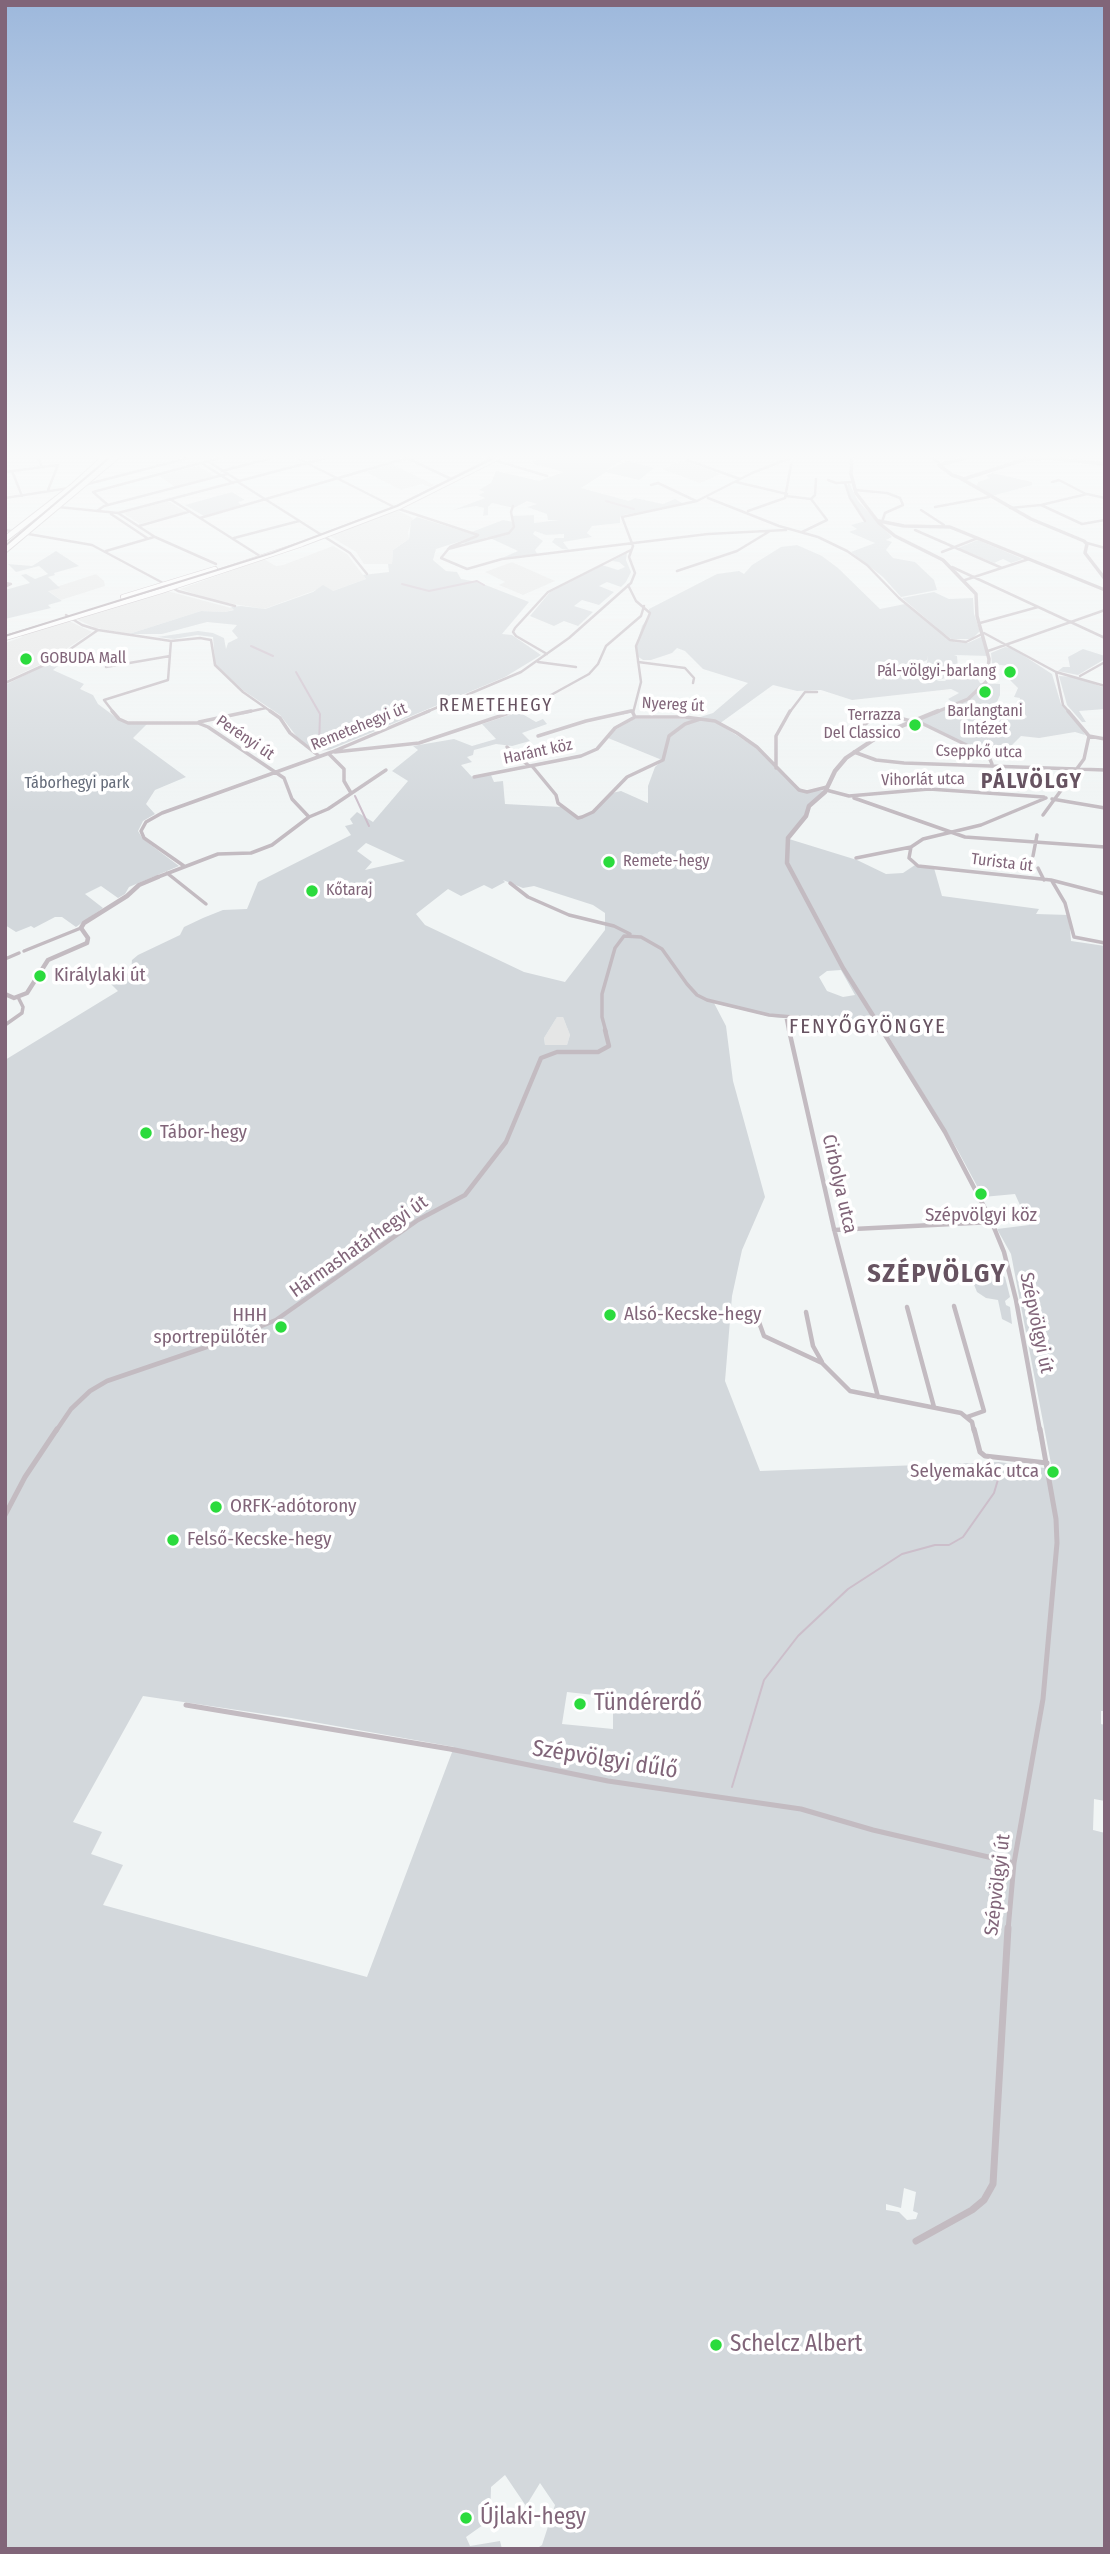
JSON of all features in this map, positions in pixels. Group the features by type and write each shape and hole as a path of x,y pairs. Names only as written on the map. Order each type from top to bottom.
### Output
{"main road":[{"path":"5,636 187,576"},
{"path":"68,616 202,576"}],"street":[{"path":"152,576 172,587 235,606"},
{"path":"547,654 513,632 548,592 579,576"},
{"path":"330,753 419,743 531,706 589,674 598,664 606,646 641,616 644,606 636,601 628,586 633,576"},
{"path":"878,576 950,640 969,642 984,633 1056,673 1105,686"},
{"path":"961,576 965,580 975,577 1105,638"},
{"path":"1070,576 1104,590"},
{"name":"Szépvölgyi út","path":"916,2242 972,2210 984,2200 993,2184 1004,1968 1014,1863 1043,1699 1054,1583 1056,1518 1016,1300 1004,1252 992,1222 945,1132 837,957 829,936 787,861 788,838 806,816 809,806 827,788 835,771 853,752 882,734 964,701 985,684 989,673 988,651 980,624 978,599 965,580"},
{"name":"Remetehegyi út","path":"184,866 144,838 142,831 145,823 162,813 330,753 508,679 569,638 628,586"},
{"name":"Nyereg út","path":"644,606 650,613 636,642 641,682 632,711 635,717 704,718 719,722 742,736 799,790 807,792 827,788"},
{"path":"980,624 1039,606"},
{"path":"988,651 1105,610"},
{"path":"68,616 98,630 171,641 200,638 211,640 215,665 243,692 281,718 290,733 319,757"},
{"path":"5,683 53,661 98,630"},
{"name":"Perényi út","path":"171,641 168,680 104,700 119,719 128,723 198,723 267,707"},
{"path":"106,667 170,656"},
{"path":"537,662 576,667"},
{"path":"638,662 685,668 694,678 693,683"},
{"path":"1079,677 1105,662"},
{"path":"1056,673 1063,705 1089,736 1105,739"},
{"path":"776,768 776,736 795,702 805,692 817,692"},
{"path":"538,736 586,721 632,711"},
{"path":"856,731 880,713 913,721 983,753 989,757 992,764"},
{"name":"Haránt köz","path":"474,778 576,757 594,750 604,743 615,728 635,717"},
{"path":"507,747 531,766 556,795 558,803 578,818 593,812 627,777 663,760 666,740 671,733 704,718"},
{"name":"Perényi út","path":"198,723 278,773"},
{"path":"1043,815 1052,799 1084,759 1089,736"},
{"name":"Cseppkő utca","path":"853,752 891,762 1079,767 1105,771"},
{"path":"330,753 344,769 344,781 351,793"},
{"path":"5,959 81,929 84,923 127,896 139,885 167,873 218,854 259,851 272,845 309,817 386,770"},
{"path":"278,773 286,782 292,799 309,817"},
{"name":"Vihorlát utca","path":"827,788 849,796 942,789 1046,798 1105,808"},
{"path":"849,796 973,838 1105,847"},
{"name":"Turista út","path":"856,858 912,847 923,839 981,825 1046,798"},
{"path":"1032,856 1037,835"},
{"name":"Turista út","path":"912,847 909,858 918,866 1051,880 1105,894"},
{"path":"1038,867 1045,880"},
{"path":"167,873 206,904"},
{"path":"1051,880 1065,903 1074,938 1105,943"},
{"path":"510,883 528,897 569,915 614,926 645,938 662,949 678,974 697,995 769,1015 822,1020 863,1032 882,1030"},
{"path":"5,994 18,997 29,990 48,960 87,943 89,938 81,929"},
{"name":"Hármashatárhegyi út","path":"5,1515 71,1409 90,1391 107,1381 265,1325 290,1312 418,1220 465,1195 506,1142 541,1058 557,1052 597,1052 608,1048 601,1005 604,984 618,941 632,935"},
{"path":"5,1025 22,1013 23,1007 18,997"},
{"name":"Cirbolya utca","path":"786,1017 834,1230 878,1397"},
{"path":"841,1027 877,1022"},
{"path":"834,1230 992,1222"},
{"path":"806,1312 813,1346 822,1363 850,1391 934,1407 967,1417 984,1411 954,1306"},
{"path":"907,1307 934,1407"},
{"path":"756,1314 764,1336 822,1363"},
{"path":"967,1417 975,1430 980,1452 985,1456 1047,1463"},
{"name":"Szépvölgyi dűlő","path":"186,1705 450,1749 569,1774 801,1809 873,1830 1014,1863"}],"shaded area":[{"path":"89,576 98,576 105,586 61,600 47,590"},
{"path":"216,576 364,576 366,579 333,591 316,590 264,609 215,601 180,589"},
{"path":"493,576 544,576 555,581 523,595 499,585 505,582"},
{"path":"167,591 235,609 225,612 201,611 129,634 96,628 76,619"},
{"path":"67,620 92,632 48,661 5,681 5,643 22,637 20,635"},
{"path":"557,1017 563,1017 570,1035 567,1045 545,1045 544,1038"}],"green space":[{"path":"22,576 35,579 51,576 48,577 60,588 48,591 62,601 48,605 51,608 5,619 5,590 30,583"},
{"path":"364,576 459,576 529,602 502,634 512,635 541,655 505,677 329,750 314,751 297,737 280,715 244,691 215,664 213,637 157,637 198,631 213,633 224,638 226,649 228,643 238,638 232,631 237,625 207,622 162,634 129,634 201,611 225,612 234,610 231,607 241,606 265,609 313,592 323,585 333,591 366,579"},
{"path":"580,576 629,576 621,587 607,582 599,586 614,592 599,605 582,600 574,606 593,612 578,626 564,621 554,626 530,616 550,592"},
{"path":"713,576 846,576 880,609 905,604 955,642 968,643 983,636 989,656 954,655 957,656 958,667 948,672 948,677 939,680 932,678 930,672 921,665 927,663 928,656 927,660 915,666 917,672 939,681 945,681 951,675 967,675 977,678 980,683 1000,684 1000,695 997,702 990,704 990,710 1006,712 1024,719 1027,717 1018,705 1020,698 1014,697 1018,688 1008,678 1010,666 992,664 991,653 1005,647 1012,648 1052,674 1061,704 1079,723 1085,735 1075,732 1039,738 1021,736 1010,747 983,753 915,720 955,704 948,699 959,693 951,689 852,700 821,690 797,691 773,685 719,724 755,747 804,792 826,790 813,802 789,839 857,860 886,874 903,873 915,865 934,868 942,896 1039,909 1036,914 1069,915 1071,941 1105,946 1105,1711 1101,1711 1101,1724 1105,1725 1105,1801 1094,1799 1093,1830 1105,1833 1105,2549 536,2549 542,2545 555,2505 540,2483 526,2506 505,2475 491,2487 490,2520 466,2537 470,2546 500,2541 502,2549 5,2549 5,1060 118,991 109,982 131,972 132,960 138,955 180,935 184,927 203,918 223,910 247,909 258,882 351,835 345,826 353,824 350,819 357,812 373,822 408,781 392,771 418,750 413,746 454,739 472,746 496,739 482,724 519,712 536,722 543,719 547,724 522,733 530,741 512,746 496,744 474,750 473,755 467,757 472,762 461,765 473,778 491,775 494,782 503,781 505,804 561,807 578,818 593,812 612,793 621,791 648,803 648,786 655,767 662,760 608,738 615,730 634,719 694,719 713,713 748,683 703,669 685,651 677,648 672,653 651,660 643,660 637,656 636,646 642,626 649,616 649,609","holes":["366,843 405,861 365,870 372,862 357,851","503,880 523,888 534,886 593,905 605,913 605,930 565,982 524,972 425,925 416,914 448,889 461,896 484,885 492,889 505,882","841,970 855,995 843,997 827,991 819,977 827,971","714,1003 772,1017 810,1020 840,1028 847,1022 878,1019 983,1197 1015,1194 1029,1225 997,1229 1011,1254 1052,1469 999,1462 760,1471 725,1381 732,1296 742,1250 765,1197 733,1081 726,1026","557,1017 563,1017 570,1035 567,1045 545,1045 544,1038","567,1692 603,1696 613,1709 613,1729 562,1724","143,1696 291,1718 454,1747 367,1977 103,1905 123,1865 91,1854 102,1832 73,1822","904,2188 916,2192 913,2211 918,2213 916,2219 907,2220 899,2212 886,2210 886,2204 901,2208"]},
{"path":"930,576 937,590 901,597 883,577"},
{"path":"934,592 949,599 973,598 974,614 980,631 972,639 950,639 902,598"},
{"path":"1083,649 1105,656 1105,659 1078,675 1058,671 1063,667 1070,667 1068,657"},
{"name":"Táborhegyi park","path":"65,655 63,662 53,670 84,684 80,689 93,695 98,704 118,719 128,724 148,723 133,738 186,777 155,790 146,804 155,814 143,821 138,831 143,839 179,866 129,887 125,894 118,898 101,886 85,894 103,908 76,927 62,917 55,917 34,928 31,926 16,932 5,925 5,685"},
{"path":"1059,676 1076,677 1105,688 1105,709 1079,711 1086,722 1082,722 1067,705"},
{"path":"990,1269 1005,1277 1010,1297 1005,1301 1010,1307 1012,1324 1002,1319 998,1300 986,1298 977,1292 973,1282 982,1271"}],"waterway":[{"path":"402,584 429,591 477,581 484,585"},
{"path":"251,646 273,656"},
{"path":"296,672 320,714 319,746"},
{"path":"355,796 369,826"},
{"path":"732,1787 764,1680 798,1636 848,1589 902,1554 935,1545 949,1545 963,1537 994,1493 1002,1466"}],"tram line":[{"path":"5,636 197,576"}],"place":[{"name":"GOBUDA Mall","path":"26,659"},
{"name":"Pál-völgyi-barlang","path":"1010,672"},
{"name":"Barlangtani Intézet","path":"985,692"},
{"name":"Terrazza Del Classico","path":"915,725"},
{"name":"Remete-hegy","path":"609,862"},
{"name":"Kőtaraj","path":"312,891"},
{"name":"Királylaki út","path":"40,976"},
{"name":"Tábor-hegy","path":"146,1133"},
{"name":"Szépvölgyi köz","path":"981,1194"},
{"name":"Alsó-Kecske-hegy","path":"610,1315"},
{"name":"HHH sportrepülőtér","path":"281,1327"},
{"name":"Selyemakác utca","path":"1053,1472"},
{"name":"ORFK-adótorony","path":"216,1507"},
{"name":"Felső-Kecske-hegy","path":"173,1540"},
{"name":"Tündérerdő","path":"580,1704"},
{"name":"Schelcz Albert","path":"716,2345"},
{"name":"Újlaki-hegy","path":"466,2518"}],"district":[{"name":"REMETEHEGY","path":"496,706"},
{"name":"PÁLVÖLGY","path":"1032,782"},
{"name":"FENYŐGYÖNGYE","path":"868,1027"},
{"name":"SZÉPVÖLGY","path":"937,1275"}]}
